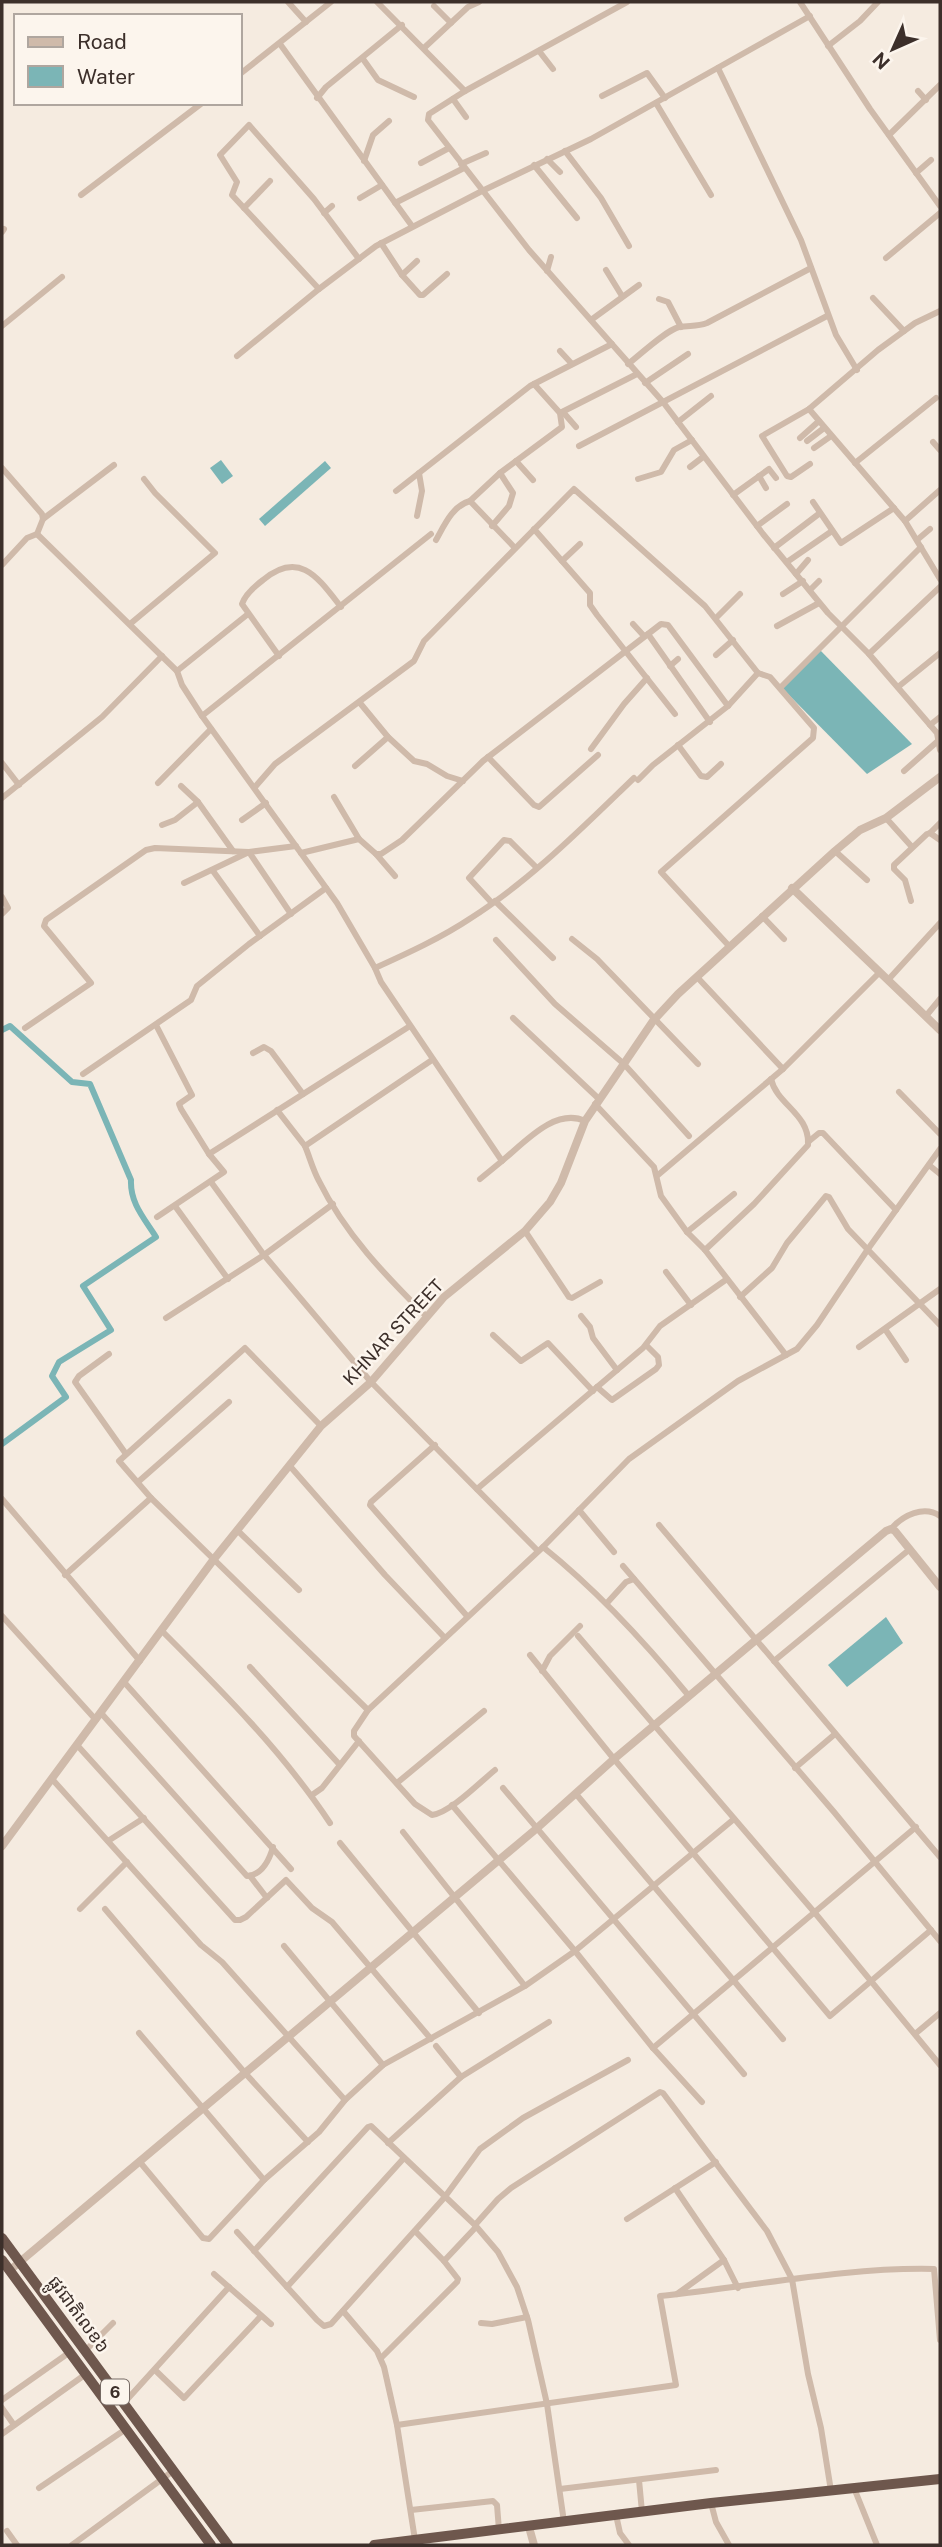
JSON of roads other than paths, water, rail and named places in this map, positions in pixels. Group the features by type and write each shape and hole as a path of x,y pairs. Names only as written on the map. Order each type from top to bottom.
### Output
{"highway":[{"name":"ផ្លូវជាតិលេខ៦","path":"2,2238 228,2545"},
{"name":"ផ្លូវជាតិលេខ៦","path":"2,2260 211,2545"},
{"path":"374,2545 415,2540 433,2542 499,2530 711,2503 940,2479"}],"street":[{"path":"288,2 306,22"},
{"path":"242,72 331,2"},
{"path":"377,2 465,91"},
{"path":"424,48 479,2"},
{"path":"627,2 465,91 429,114 427,118 547,271 663,402 774,548 937,733 940,750"},
{"path":"828,46 860,22 878,2"},
{"path":"803,3 828,46 888,135 939,200"},
{"path":"435,5 451,23"},
{"path":"237,356 381,243 656,103 810,16"},
{"path":"317,98 402,25"},
{"path":"280,44 412,226"},
{"path":"539,51 554,69"},
{"path":"363,60 378,80 414,97"},
{"path":"718,68 801,240 827,316 857,370"},
{"path":"601,96 647,73 665,98"},
{"path":"386,85 392,94"},
{"path":"888,135 940,85"},
{"path":"918,91 926,100"},
{"path":"453,99 466,117"},
{"path":"656,103 711,195"},
{"path":"81,195 199,105"},
{"path":"364,161 373,135 389,121"},
{"path":"319,289 232,195 237,182 220,155 251,124 359,259"},
{"path":"421,163 449,148"},
{"path":"565,151 601,198 629,246"},
{"path":"396,203 486,153"},
{"path":"547,159 560,172"},
{"path":"916,173 931,160"},
{"path":"534,165 577,218"},
{"path":"244,208 270,181"},
{"path":"360,198 382,185"},
{"path":"324,213 332,206"},
{"path":"886,258 940,213"},
{"path":"381,243 419,295 423,295 447,274"},
{"path":"547,271 551,257"},
{"path":"402,275 417,261"},
{"path":"628,364 672,331 706,323 811,268"},
{"path":"606,270 622,296"},
{"path":"2,326 62,277"},
{"path":"591,320 639,285"},
{"path":"873,298 904,331"},
{"path":"659,299 667,302 681,327"},
{"path":"810,464 791,477 787,476 762,436 809,409 904,331 940,311"},
{"path":"579,446 827,316"},
{"path":"396,491 534,384 612,344"},
{"path":"560,351 572,364"},
{"path":"645,383 688,354"},
{"path":"561,413 636,374"},
{"path":"534,384 576,427"},
{"path":"678,422 710,396"},
{"path":"855,463 936,398"},
{"path":"809,409 905,521 940,579"},
{"path":"436,540 461,505 470,501 500,473 562,427 561,413"},
{"path":"819,421 804,440 824,428"},
{"path":"814,448 831,436"},
{"path":"638,478 660,472 674,450 692,440"},
{"path":"933,442 940,450"},
{"path":"690,467 703,457"},
{"path":"516,461 533,480"},
{"path":"2,565 27,538 37,534 43,519 114,465"},
{"path":"2,468 39,509 43,519"},
{"path":"733,495 769,469 776,478"},
{"path":"417,516 422,491 419,472"},
{"path":"492,526 509,506 513,493 500,473"},
{"path":"759,476 766,488"},
{"path":"130,624 215,553 144,479"},
{"path":"255,787 275,764 414,661 424,641 574,489 692,594 716,618 758,673 770,677 814,728 813,738 661,872 729,946"},
{"path":"905,521 940,490"},
{"path":"470,501 515,548"},
{"path":"813,502 842,543 894,508"},
{"path":"757,526 787,504"},
{"path":"774,548 820,513"},
{"path":"534,528 590,593 590,605 675,714"},
{"path":"780,688 841,627 930,529"},
{"path":"787,562 832,531"},
{"path":"37,534 177,671 182,685 202,716 326,888 381,982 502,1161"},
{"path":"202,716 431,534"},
{"path":"562,561 580,544"},
{"path":"796,573 808,560"},
{"path":"279,656 242,604 245,597 276,570 285,567 313,573 341,607"},
{"path":"783,594 803,581"},
{"path":"810,590 819,581"},
{"path":"869,654 940,587"},
{"path":"716,618 740,594"},
{"path":"777,626 820,603"},
{"path":"177,671 248,614"},
{"path":"633,624 646,635 710,722"},
{"path":"376,854 381,854 402,840 488,757 661,624 668,625 728,706"},
{"path":"716,655 733,640"},
{"path":"898,687 940,653"},
{"path":"2,797 102,717 162,656"},
{"path":"670,666 678,659"},
{"path":"375,968 410,952 493,902 537,868 636,779 710,722 758,673"},
{"path":"591,749 647,678"},
{"path":"360,703 388,737 417,763 427,764 447,776 463,781"},
{"path":"930,725 940,718"},
{"path":"158,783 211,729"},
{"path":"355,766 388,737"},
{"path":"904,771 939,740"},
{"path":"678,745 701,776 707,777 721,764"},
{"path":"488,757 534,806 539,807 598,755"},
{"path":"2,763 19,785"},
{"name":"KHNAR STREET","path":"3,1840 52,1779 214,1559 321,1426 371,1382 444,1297 525,1231 550,1202 561,1183 585,1121 656,1019 729,946 835,851 860,830 886,818 940,777"},
{"path":"181,786 198,802 233,851"},
{"path":"334,797 359,839 395,876"},
{"path":"162,825 175,820 198,802"},
{"path":"242,820 266,803"},
{"path":"886,818 912,847"},
{"path":"911,901 905,880 894,867 940,823"},
{"path":"930,833 940,840"},
{"path":"301,853 359,839"},
{"path":"537,868 510,841 504,841 469,878 553,958"},
{"path":"25,1028 91,983 44,926 46,920 137,855 155,848 250,852 296,846"},
{"path":"835,851 867,880"},
{"path":"184,883 250,852"},
{"path":"250,852 291,914"},
{"path":"213,871 260,936"},
{"path":"83,1074 191,1000 197,986 326,888"},
{"path":"792,888 940,1030"},
{"path":"2,897 8,908 2,914"},
{"path":"762,916 785,939"},
{"path":"888,980 940,923"},
{"path":"572,939 597,959 698,1064"},
{"path":"496,940 555,1004 624,1064 689,1136"},
{"path":"658,1175 783,1069 880,972"},
{"path":"696,977 783,1069"},
{"path":"926,1016 940,999"},
{"path":"513,1018 597,1101 654,1167 661,1196 786,1355"},
{"path":"156,1025 192,1095 180,1104 181,1110 224,1172 158,1217"},
{"path":"209,1154 410,1026"},
{"path":"253,1053 264,1047 271,1051 303,1094"},
{"path":"305,1146 432,1059"},
{"path":"771,1079 775,1092 802,1120 808,1142"},
{"path":"899,1091 940,1134"},
{"path":"277,1110 305,1146 318,1180 363,1248 426,1317"},
{"path":"480,1179 556,1119 575,1117 585,1121"},
{"path":"705,1250 754,1204 819,1133 823,1133 896,1210"},
{"path":"495,1770 452,1805 439,1814 432,1815 419,1807 359,1741 354,1731 368,1710 540,1549 629,1459 738,1381 797,1349 817,1325 867,1249 940,1149"},
{"path":"929,1165 940,1174"},
{"path":"211,1182 264,1255 371,1382 540,1549 563,1563 594,1595 607,1603 689,1696"},
{"path":"687,1232 734,1194"},
{"path":"740,1297 772,1268 787,1243 826,1196 830,1197 848,1229 940,1325"},
{"path":"166,1318 264,1255 332,1204"},
{"path":"174,1206 228,1279"},
{"path":"525,1231 569,1297 572,1298 600,1282"},
{"path":"666,1272 691,1305"},
{"path":"477,1489 646,1345 660,1326 727,1279"},
{"path":"859,1347 940,1289"},
{"path":"581,1316 590,1327 593,1338 617,1370"},
{"path":"885,1329 906,1360"},
{"path":"493,1335 521,1361 548,1343 595,1389 612,1400 659,1365 658,1357 646,1345"},
{"path":"321,1426 245,1348 119,1461 151,1497 368,1710"},
{"path":"109,1353 75,1382 126,1454"},
{"path":"138,1482 229,1402"},
{"path":"435,1445 370,1505 467,1616"},
{"path":"289,1465 385,1575 444,1637"},
{"path":"65,1575 151,1497"},
{"path":"2,1499 140,1661"},
{"path":"579,1510 614,1552"},
{"path":"9,2271 536,1829 614,1759 900,1519 931,1511 940,1516"},
{"path":"659,1525 940,1857"},
{"path":"891,1529 940,1587"},
{"path":"237,1530 299,1590"},
{"path":"774,1661 910,1549"},
{"path":"623,1566 940,1941"},
{"path":"607,1603 626,1582 634,1579"},
{"path":"2,1616 247,1876 250,1876 267,1898"},
{"path":"542,1671 550,1656 580,1626"},
{"path":"162,1631 214,1683 312,1795 330,1823"},
{"path":"578,1636 815,1913 940,2065"},
{"path":"530,1654 614,1759 830,2016 931,1930"},
{"path":"250,1667 339,1764"},
{"path":"124,1682 291,1869"},
{"path":"397,1783 484,1711"},
{"path":"795,1768 835,1734"},
{"path":"312,1795 322,1788 359,1741"},
{"path":"77,1745 235,1920 246,1917 286,1880 312,1908 332,1922 431,2039"},
{"path":"52,1779 201,1945 222,1962 345,2100"},
{"path":"503,1788 744,2074"},
{"path":"576,1794 783,2039"},
{"path":"452,1805 653,2048 702,2102"},
{"path":"108,1841 144,1818"},
{"path":"139,2161 203,2238 207,2239 383,2065 525,1986 575,1951 734,1819"},
{"path":"653,2048 916,1827"},
{"path":"403,1832 525,1986"},
{"path":"340,1843 479,2013"},
{"path":"250,1876 267,1863 273,1847"},
{"path":"80,1909 127,1861"},
{"path":"106,1909 245,2073 308,2141"},
{"path":"284,1946 383,2065"},
{"path":"915,2034 940,2013"},
{"path":"388,2143 461,2077 549,2022"},
{"path":"139,2033 264,2180"},
{"path":"436,2046 461,2077"},
{"path":"237,2232 324,2326 331,2324 444,2198 480,2149 523,2118 628,2060"},
{"path":"444,2261 498,2199 660,2092 767,2231 792,2279 831,2491"},
{"path":"254,2251 371,2126 475,2226 504,2262 517,2287 527,2317 547,2404 564,2522"},
{"path":"287,2287 404,2158"},
{"path":"627,2219 716,2162"},
{"path":"675,2188 724,2260 738,2288"},
{"path":"381,2358 458,2280 415,2231"},
{"path":"676,2295 724,2260"},
{"path":"397,2425 676,2385 660,2296 792,2279 908,2268 934,2269 940,2340"},
{"path":"214,2274 271,2324"},
{"path":"123,2404 229,2287"},
{"path":"343,2311 381,2358 397,2425 415,2540"},
{"path":"155,2370 184,2398 261,2316"},
{"path":"481,2323 492,2324 527,2317"},
{"path":"85,2351 113,2323"},
{"path":"2,2400 69,2352"},
{"path":"2,2434 86,2374"},
{"path":"2,2407 14,2425"},
{"path":"39,2488 126,2429"},
{"path":"560,2489 716,2470"},
{"path":"72,2545 173,2471"},
{"path":"639,2480 642,2512"},
{"path":"853,2488 877,2545"},
{"path":"411,2510 493,2501 497,2505 499,2530"},
{"path":"711,2503 716,2522 729,2545"},
{"path":"616,2515 620,2533 629,2545"},
{"path":"529,2526 534,2545"},
{"path":"7,2531 16,2545"}],"water":[{"path":"221,460 233,476 222,484 210,468"},
{"path":"325,461 331,468 265,526 259,519"},
{"path":"819,649 912,744 867,774 782,688"},
{"path":"886,1617 903,1643 847,1687 828,1665"}],"waterway":[{"path":"2,1030 10,1026 72,1082 90,1084 131,1180 135,1203 156,1237 83,1286 111,1330 59,1362 52,1376 66,1397 2,1444"}]}
